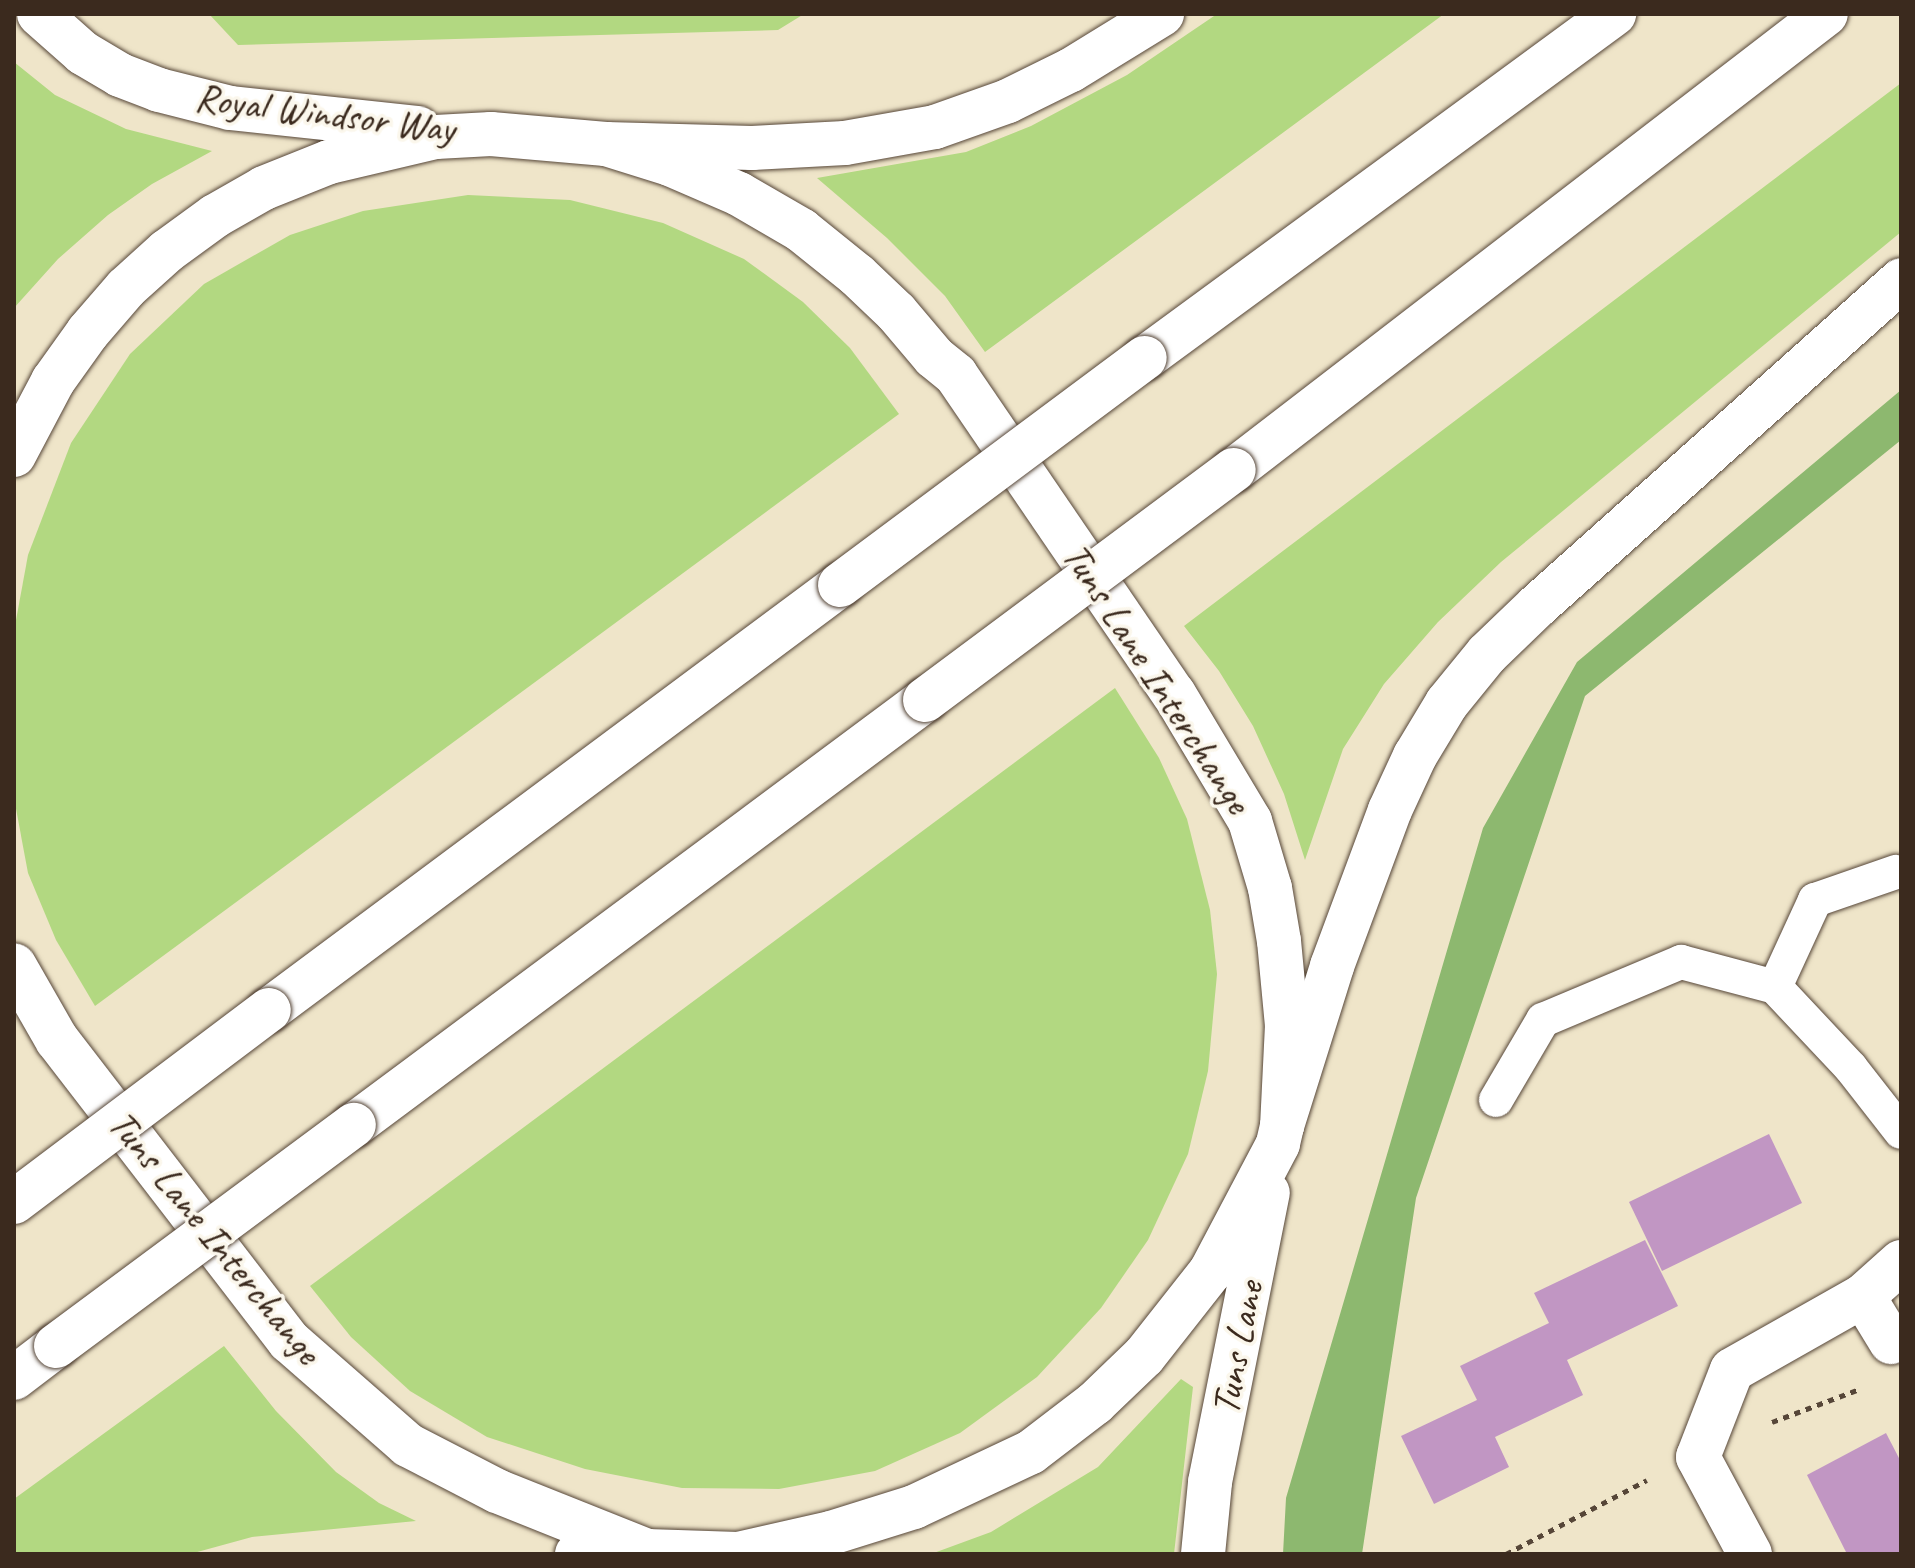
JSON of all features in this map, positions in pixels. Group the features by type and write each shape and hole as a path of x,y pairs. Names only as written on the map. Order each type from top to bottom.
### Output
{"main road":[{"name":"Royal Windsor Way","path":"39,14 83,53 120,75 193,99 275,114 491,134"},
{"path":"606,144 768,147 845,143 935,127 1021,95 1071,70 1162,14"},
{"path":"14,1202 1145,358 1614,14"},
{"path":"14,1378 1234,470 1826,14"},
{"name":"Tuns Lane Interchange","path":"14,455 53,381 88,332 126,288 167,251 215,216 264,188 329,162 436,137 491,134 606,144 670,164 739,194 801,230 857,275 896,312 934,357 956,375 1174,694 1250,821 1270,888 1279,941 1287,1025 1280,1135 1211,1271 1144,1356 1055,1435 1031,1452 914,1507 831,1533 738,1554 647,1551 497,1491 408,1445 289,1341 57,1040 14,965"},
{"path":"1280,1135 1332,966 1390,810 1415,756 1447,703 1487,654 1537,606 1901,280"},
{"name":"Tuns Lane","path":"1203,1554 1210,1482 1280,1135"},
{"path":"1750,1554 1698,1457 1732,1370 1863,1296 1901,1262"},
{"path":"1863,1296 1891,1342"},
{"path":"577,1554 647,1551"}],"lane":[{"path":"1775,987 1815,900 1896,872"},
{"path":"1496,1100 1543,1020 1681,962 1775,987 1851,1068 1901,1132"}],"green space":[{"path":"209,14 804,14 778,30 238,45"},
{"path":"1217,14 1444,14 985,352 945,296 887,238 817,178 966,152 1031,126 1127,75"},
{"path":"14,62 55,95 126,129 212,151 152,184 108,215 58,259 14,308"},
{"path":"1901,83 1901,232 1501,562 1438,622 1384,684 1343,749 1305,860 1284,794 1253,726 1219,671 1184,626"},
{"path":"468,195 570,200 663,223 744,259 803,302 850,348 899,414 95,1006 56,940 28,873 14,798 14,631 28,555 71,443 130,354 204,284 290,235 363,211"},
{"path":"1901,390 1901,440 1585,696 1416,1198 1362,1554 1283,1554 1286,1498 1483,828 1577,662"},
{"path":"1115,688 1159,758 1187,819 1210,910 1217,974 1208,1071 1188,1154 1148,1240 1101,1308 1037,1377 960,1433 875,1471 779,1489 682,1488 585,1469 487,1437 410,1391 351,1337 310,1286"},
{"path":"224,1346 276,1411 336,1472 379,1503 416,1521 252,1537 190,1554 14,1554 14,1499"},
{"path":"1181,1379 1193,1387 1174,1554 931,1554 991,1532 1098,1467"}],"building":[{"path":"1769,1134 1802,1203 1662,1271 1629,1202"},
{"path":"1645,1240 1678,1306 1567,1360 1583,1395 1495,1437 1509,1467 1434,1504 1401,1436 1477,1400 1460,1366 1549,1323 1534,1293"},
{"path":"1886,1433 1901,1462 1901,1554 1847,1554 1807,1475"}]}
